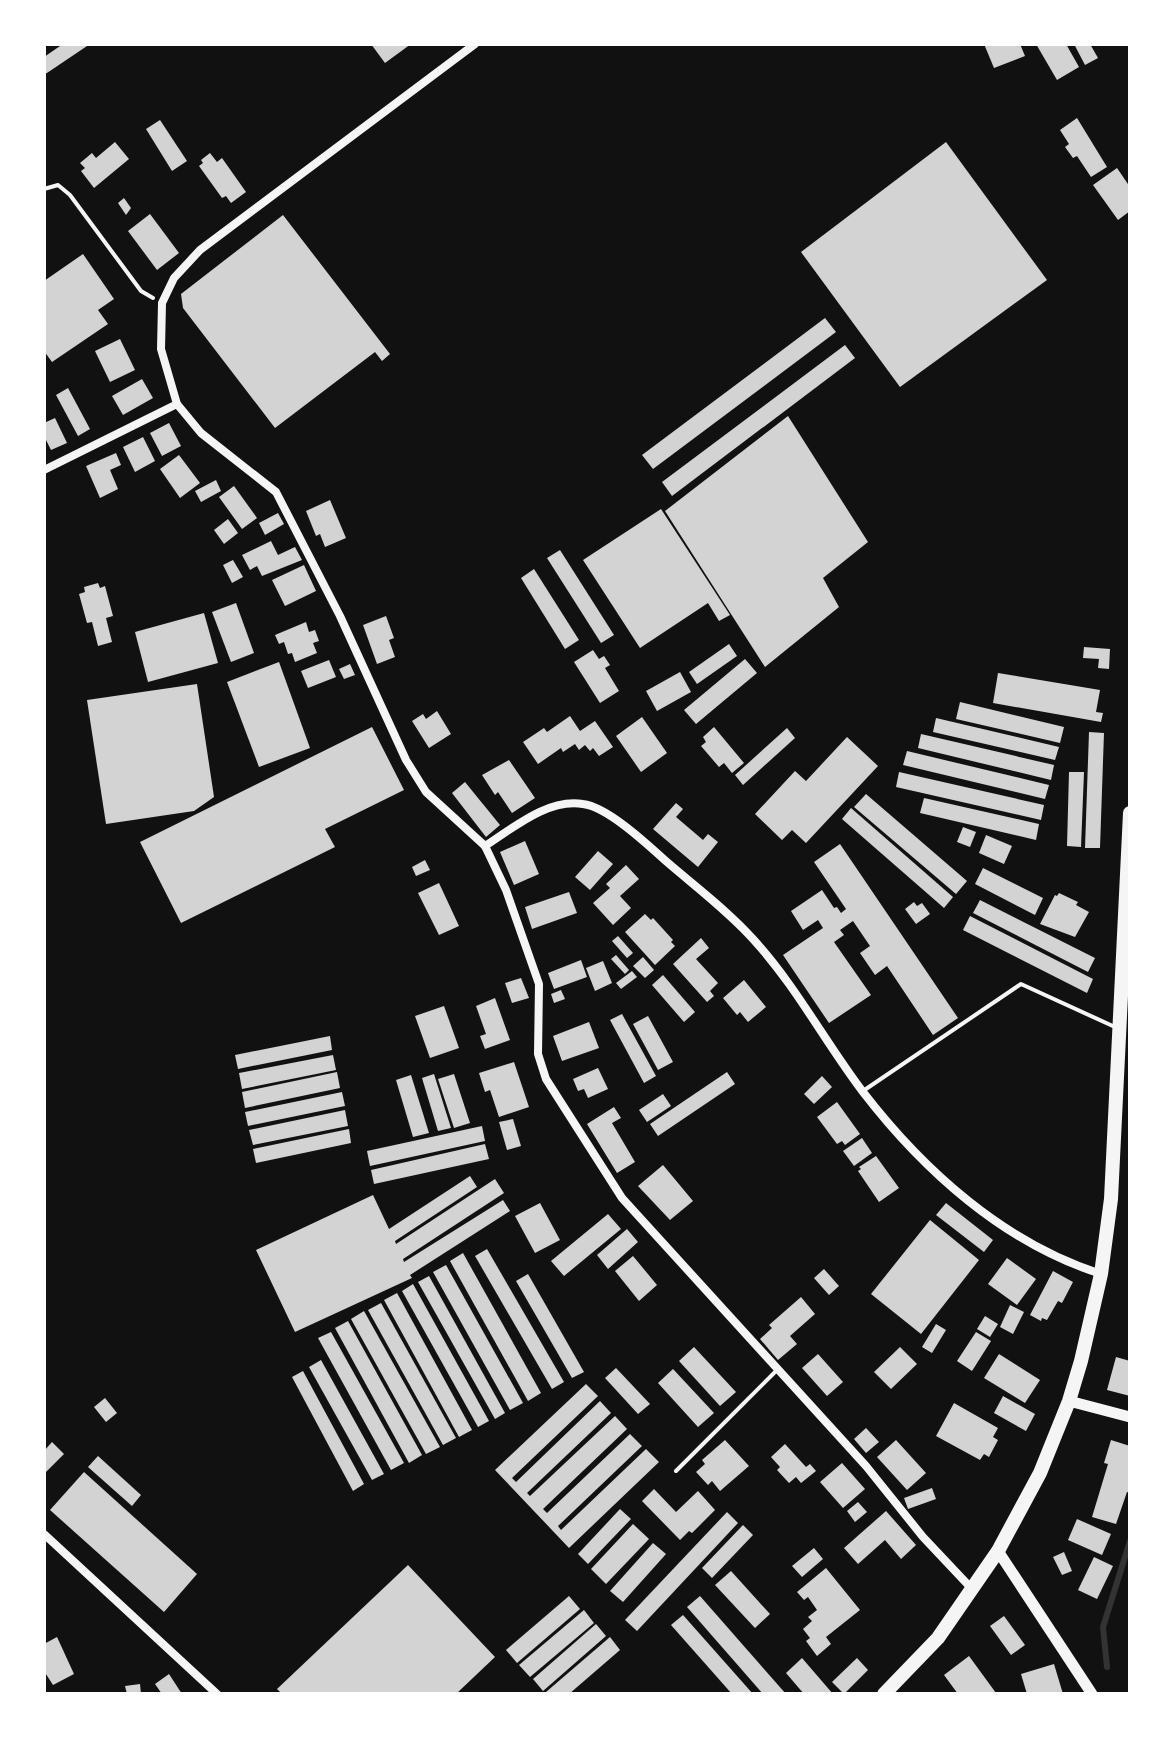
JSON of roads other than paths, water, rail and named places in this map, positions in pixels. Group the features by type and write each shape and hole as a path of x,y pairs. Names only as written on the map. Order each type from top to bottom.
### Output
{"main road":[{"path":"884,1694 938,1638 998,1551 1040,1473 1069,1401 1081,1361 1101,1274 1111,1199 1130,813"}],"street":[{"path":"475,44 200,250 174,278 162,303 161,349 177,404 201,433 276,492 346,629 406,760 426,792 485,846 506,890 539,984 538,1054 546,1079 622,1198 866,1466 923,1537 972,1589"},
{"path":"44,470 177,404"},
{"path":"485,846 545,809 566,803 586,804 613,818 655,850 753,939 806,1006 863,1091 913,1152 942,1181 1026,1240 1075,1266 1101,1274"},
{"path":"1069,1401 1130,1417"},
{"path":"44,1534 217,1694"},
{"path":"998,1551 1092,1694"}],"lane":[{"path":"863,1091 1021,984 1119,1029"},
{"path":"676,1471 777,1370"}],"waterway":[{"path":"1107,1667 1103,1627 1130,1541"}]}
